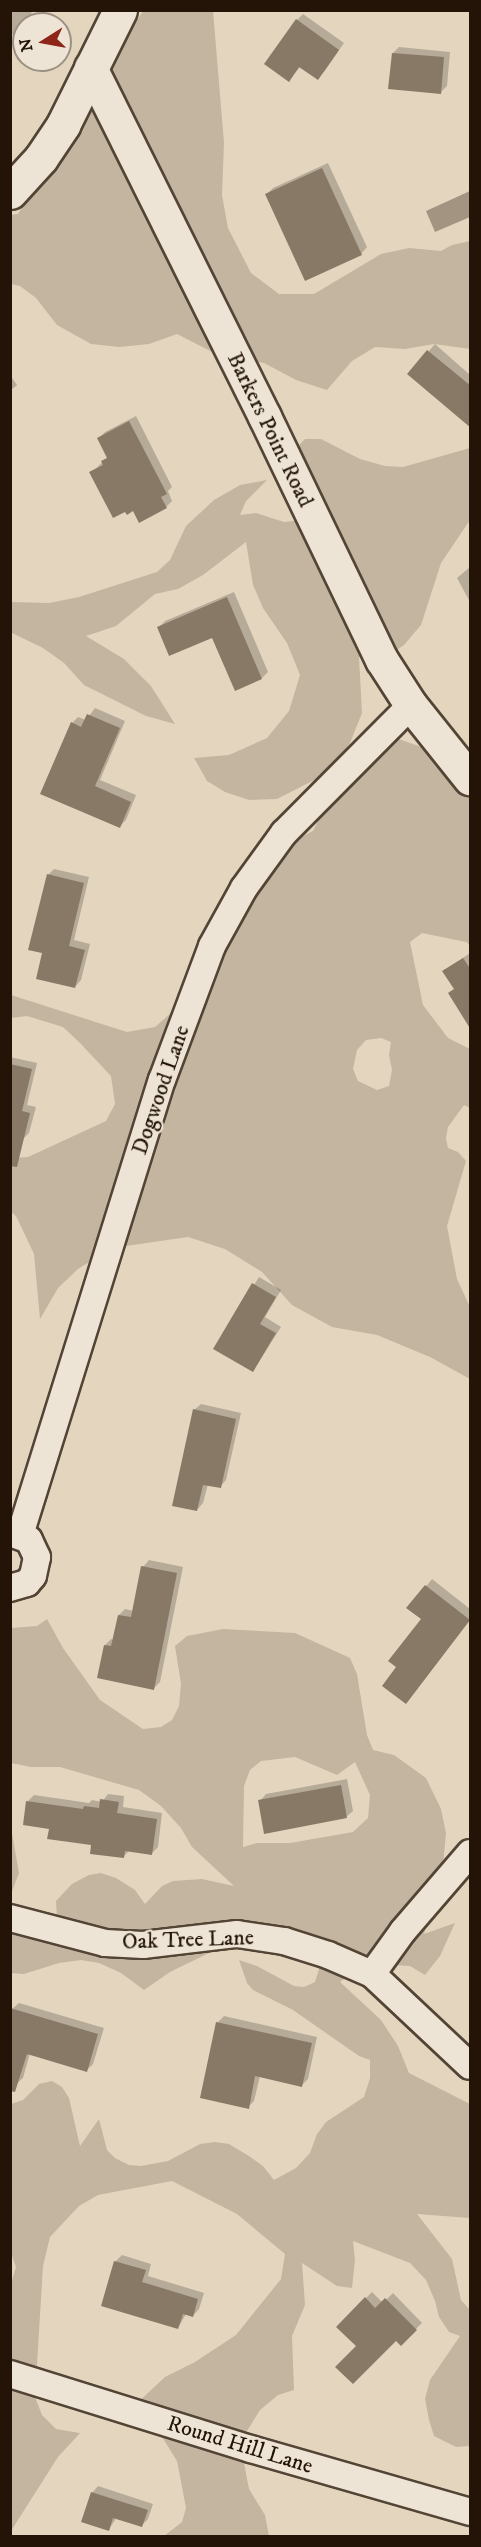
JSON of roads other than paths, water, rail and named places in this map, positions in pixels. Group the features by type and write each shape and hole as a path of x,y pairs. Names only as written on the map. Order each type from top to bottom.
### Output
{"main road":[{"path":"10,192 41,158 63,125 120,10"}],"street":[{"name":"Barkers Point Road","path":"91,68 265,417 382,660 411,705 470,778"},
{"name":"Dogwood Lane","path":"10,1588 27,1583 37,1567 34,1548 15,1534 162,1080 212,946 244,888 284,833 411,705"},
{"path":"372,1974 403,1931 471,1852"},
{"name":"Oak Tree Lane","path":"10,1918 114,1943 144,1945 237,1934 261,1936 328,1955 372,1974 471,2067"},
{"name":"Round Hill Lane","path":"10,2374 251,2449 471,2512"}]}
